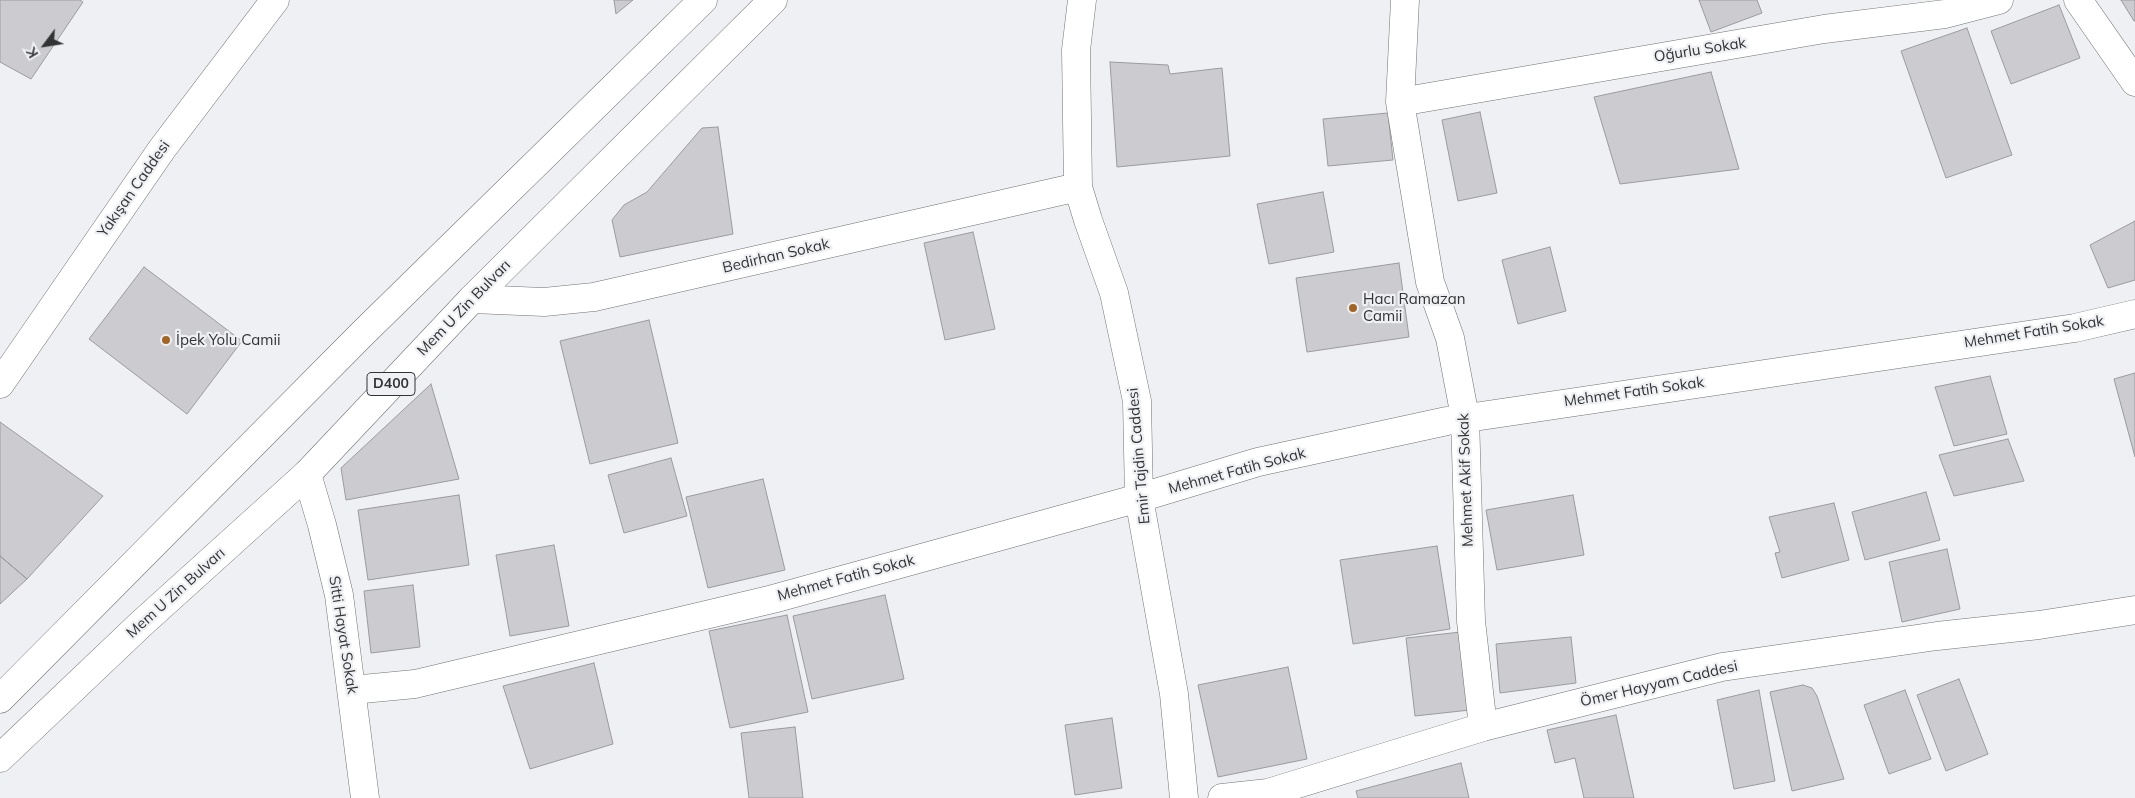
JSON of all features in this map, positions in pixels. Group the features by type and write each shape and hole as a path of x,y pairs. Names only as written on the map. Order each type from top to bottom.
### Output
{"street":[{"name":"Yakışan Caddesi","path":"0,384 162,149 275,0"},
{"path":"0,698 362,334 702,0"},
{"name":"Mem U Zin Bulvarı","path":"0,758 141,624 307,474 472,299 773,0"},
{"name":"Emir Tajdin Caddesi","path":"1082,0 1076,50 1078,187 1114,293 1138,401 1140,498 1174,694 1184,798"},
{"name":"Mehmet Akif Sokak","path":"1405,0 1400,102 1430,282 1450,338 1465,417 1471,621 1483,728"},
{"name":"Oğurlu Sokak","path":"1400,102 1824,30 1945,14 1999,0"},
{"path":"2078,0 2135,82"},
{"name":"Bedirhan Sokak","path":"472,299 544,302 594,297 1078,187"},
{"name":"Mehmet Fatih Sokak","path":"352,690 415,684 773,599 1140,498 1258,462 1465,417 2075,328 2135,314"},
{"name":"Sitti Hayat Sokak","path":"307,474 339,595 365,798"},
{"name":"Ömer Hayyam Caddesi","path":"1222,798 1268,793 1483,728 1722,668 1937,636 2039,625 2135,610"}],"building":[{"path":"0,0 80,0 83,2 31,79 0,62"},
{"path":"614,0 633,0 616,14"},
{"path":"1699,0 1757,0 1762,13 1711,32"},
{"path":"2121,0 2135,0 2135,21 2134,21"},
{"path":"2059,5 2080,58 2011,84 1991,31"},
{"path":"1967,28 2012,155 1946,178 1901,51"},
{"path":"1110,62 1168,65 1170,74 1222,68 1230,156 1117,167"},
{"path":"1711,72 1739,169 1620,184 1594,97"},
{"path":"1480,112 1497,193 1458,201 1442,120"},
{"path":"1388,113 1393,160 1328,166 1323,119"},
{"path":"718,127 733,234 620,257 612,220 624,205 647,192 702,128"},
{"path":"1323,192 1334,252 1269,264 1257,204"},
{"path":"2135,221 2135,280 2108,288 2090,245"},
{"path":"973,232 995,329 945,340 924,243"},
{"path":"1550,247 1566,311 1518,324 1502,260"},
{"name":"Hacı Ramazan Camii","path":"1399,263 1409,337 1307,352 1296,278"},
{"name":"İpek Yolu Camii","path":"144,267 242,341 187,414 89,339"},
{"path":"649,320 678,443 590,464 560,341"},
{"path":"2135,373 2135,457 2114,379"},
{"path":"1990,376 2007,434 1954,446 1935,387"},
{"path":"431,384 459,479 346,500 341,468"},
{"path":"0,422 103,496 27,579 0,556"},
{"path":"2008,439 2024,481 1954,496 1939,455"},
{"path":"671,458 687,516 624,533 608,475"},
{"path":"763,479 785,570 708,588 686,497"},
{"path":"1926,492 1940,540 1865,560 1852,512"},
{"path":"459,495 469,565 368,580 358,510"},
{"path":"1573,495 1584,555 1497,570 1486,510"},
{"path":"1834,503 1849,560 1782,578 1775,553 1780,552 1769,517"},
{"path":"554,545 569,626 510,636 496,555"},
{"path":"1437,546 1450,629 1353,644 1340,560"},
{"path":"1947,549 1960,609 1902,622 1889,562"},
{"path":"0,556 27,579 0,604"},
{"path":"413,585 420,647 371,653 364,591"},
{"path":"885,595 904,679 812,699 793,616"},
{"path":"787,615 808,712 730,728 709,631"},
{"path":"1461,632 1470,710 1415,716 1406,638"},
{"path":"1571,637 1576,683 1500,693 1496,644"},
{"path":"594,663 613,744 530,769 503,686"},
{"path":"1288,667 1307,759 1218,777 1198,685"},
{"path":"1959,679 1988,754 1946,771 1917,695"},
{"path":"1803,685 1812,688 1817,696 1844,779 1792,791 1770,692"},
{"path":"1759,690 1775,781 1734,789 1717,700"},
{"path":"1905,690 1931,759 1889,774 1864,705"},
{"path":"1616,715 1634,798 1584,798 1575,758 1555,763 1547,730"},
{"path":"1112,718 1122,788 1075,795 1065,725"},
{"path":"795,727 803,798 749,798 741,733"},
{"path":"1461,763 1469,798 1358,798 1356,791"}],"place":[{"name":"Hacı Ramazan Camii","path":"1353,308"},
{"name":"İpek Yolu Camii","path":"166,340"}]}
